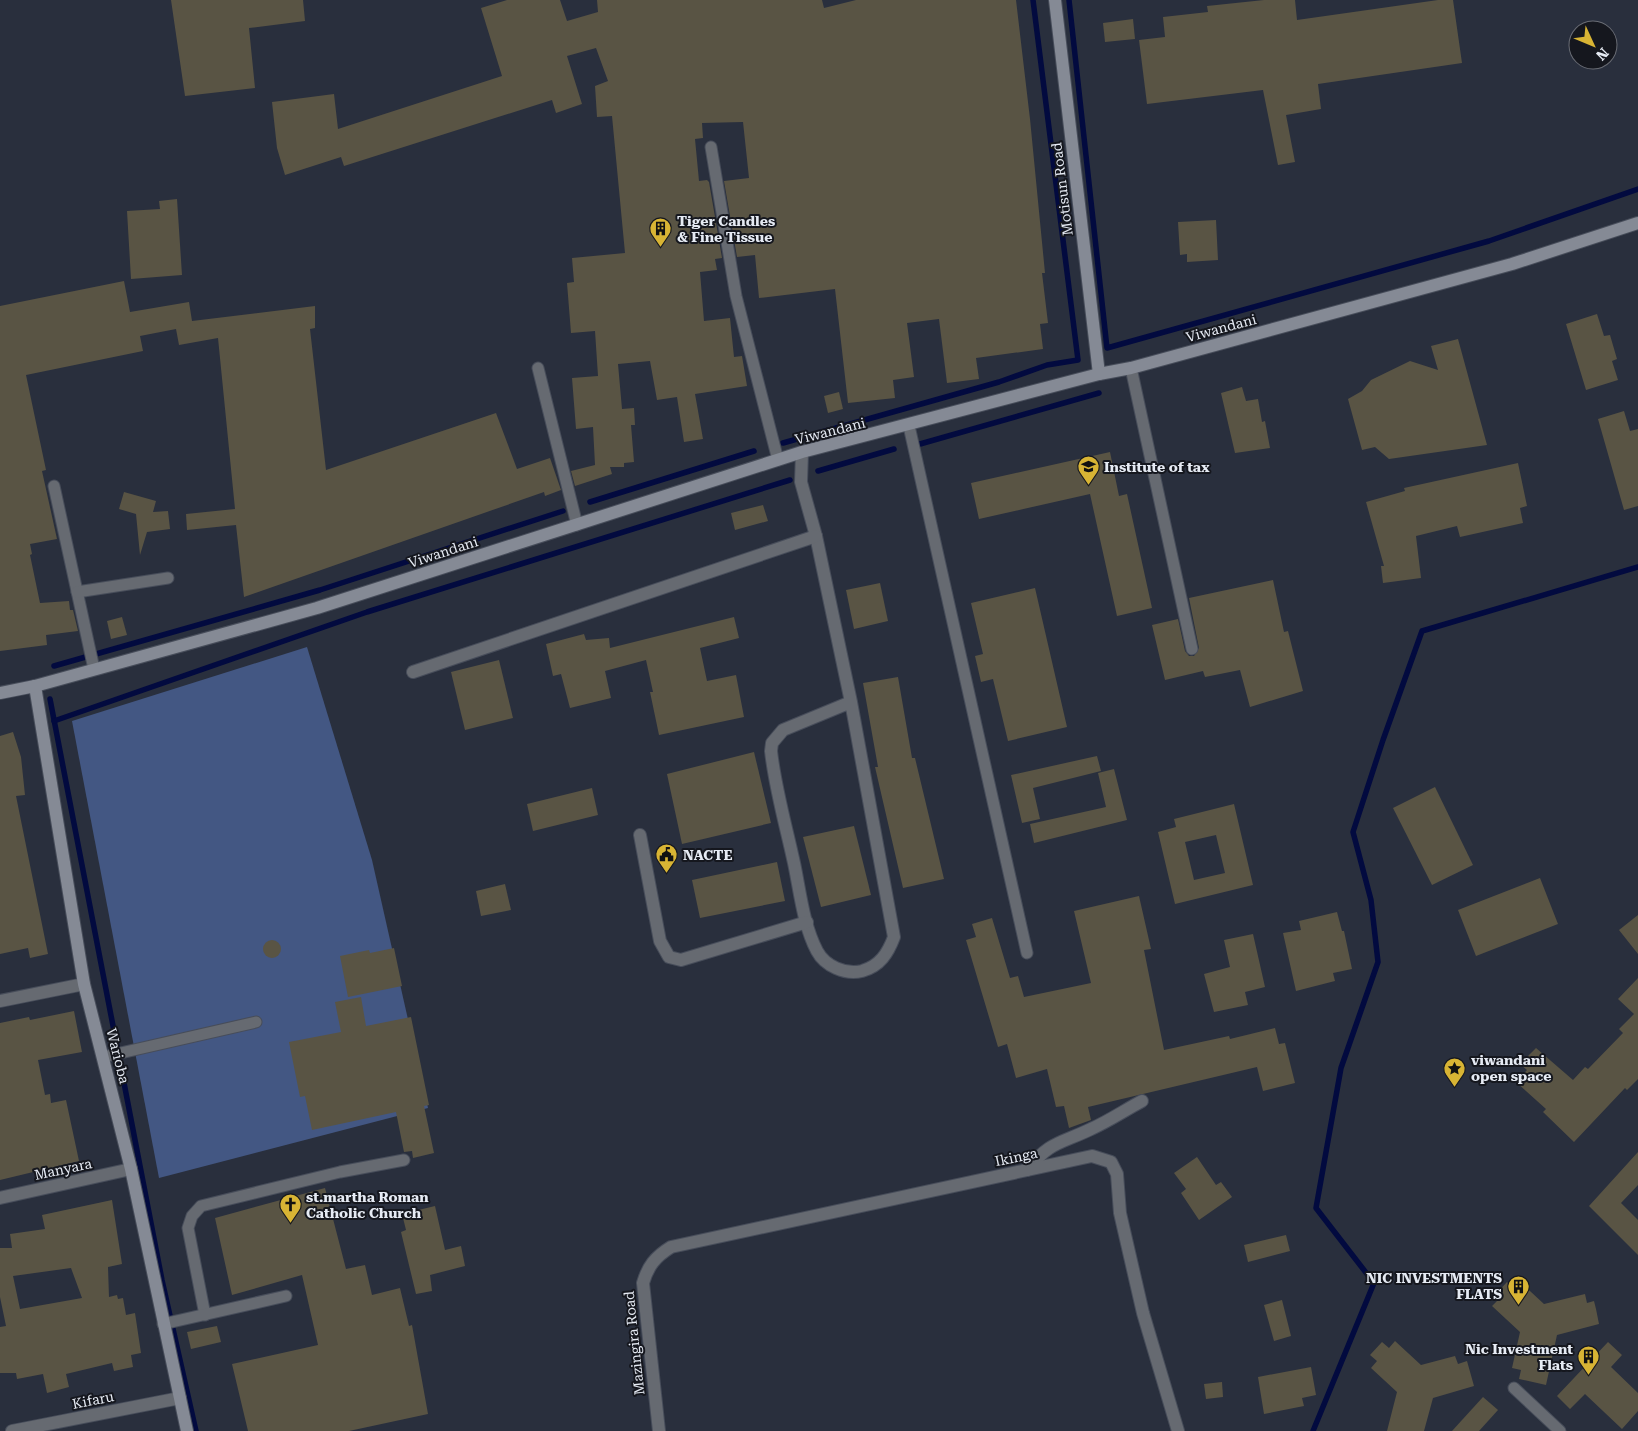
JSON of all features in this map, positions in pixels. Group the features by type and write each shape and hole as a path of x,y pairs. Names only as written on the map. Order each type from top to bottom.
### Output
{"street":[{"name":"Motisun Road","path":"1055,0 1099,374"},
{"name":"Viwandani","path":"0,693 35,686 317,608 802,452 909,426 1099,374 1131,368 1512,264 1638,223"},
{"path":"802,452 801,482 816,536 851,702 894,936 890,949 883,959 866,969 848,972 836,968 825,961 817,951 807,922 771,751 772,743 783,730 851,702"},
{"path":"413,672 816,536"},
{"name":"Warioba","path":"35,686 84,984 132,1169 163,1324 187,1431"},
{"path":"640,835 660,942 669,957 682,960 807,922"},
{"path":"0,1001 84,984"},
{"path":"1027,1170 1041,1152 1052,1145 1093,1128 1142,1101"},
{"name":"Ikinga","path":"657,1256 670,1247 1092,1156 1111,1162 1117,1174 1120,1213 1143,1313 1178,1431"},
{"name":"Manyara","path":"0,1198 132,1169"},
{"name":"Mazingira Road","path":"657,1256 648,1268 643,1283 659,1431"},
{"name":"Kifaru","path":"12,1431 180,1398"}],"lane":[{"path":"711,147 736,296 778,460"},
{"path":"538,368 577,525"},
{"path":"1131,368 1192,649"},
{"path":"909,426 1027,953"},
{"path":"54,486 94,670"},
{"path":"77,592 168,578"},
{"path":"103,1057 256,1022"},
{"path":"205,1315 188,1228 192,1216 201,1206 340,1172 404,1160"},
{"path":"163,1324 286,1296"},
{"path":"1514,1388 1560,1431"}],"shaded area":[{"path":"307,647 372,860 428,1108 159,1178 72,721"}],"building":[{"path":"171,0 303,0 305,21 249,28 255,88 185,96"},
{"path":"507,0 560,0 567,21 598,12 597,0 822,0 824,8 856,0 1016,0 1045,273 1042,273 1048,323 1040,324 1043,349 976,358 979,379 947,383 939,319 907,323 914,377 893,380 895,398 848,403 835,289 759,298 755,255 737,257 724,181 749,178 743,122 702,123 703,138 695,139 699,181 707,180 709,182 722,258 715,259 717,270 700,272 704,321 730,318 734,357 742,356 747,386 695,394 703,439 684,442 677,397 657,400 650,361 618,364 622,409 634,408 635,425 631,425 634,462 624,463 624,467 610,467 612,474 575,486 571,471 595,465 593,427 576,429 572,378 598,376 595,331 571,333 567,283 574,282 572,258 625,253 612,116 597,117 595,86 608,81 596,48 567,56 582,104 556,113 552,100 344,166 341,157 285,175 277,148 272,102 334,94 338,129 502,76 481,8"},
{"path":"1264,0 1295,0 1297,20 1438,0 1453,0 1462,63 1318,84 1321,109 1286,115 1295,162 1278,165 1263,90 1147,104 1139,40 1165,37 1163,17 1208,12 1207,6"},
{"path":"1133,19 1135,39 1105,42 1103,23"},
{"path":"177,199 182,275 131,279 127,211 160,209 159,201"},
{"path":"1216,220 1218,260 1187,262 1187,254 1180,255 1178,222"},
{"path":"124,281 130,312 189,302 192,321 315,306 315,328 310,329 326,470 496,413 517,469 550,458 561,490 545,496 544,492 244,597 236,525 187,530 186,514 235,509 218,338 179,345 176,329 140,336 143,351 26,375 46,470 42,471 57,539 30,544 32,554 30,555 40,603 69,601 70,610 73,610 78,631 46,635 47,645 0,651 0,306"},
{"path":"1597,314 1604,336 1610,335 1617,359 1612,361 1618,380 1586,390 1566,324"},
{"path":"1458,339 1487,445 1389,459 1375,447 1362,450 1348,399 1362,391 1371,380 1410,361 1438,370 1431,346"},
{"path":"1242,387 1246,401 1258,399 1262,422 1265,421 1270,448 1235,453 1221,393"},
{"path":"839,392 843,409 828,413 824,396"},
{"path":"1624,411 1630,431 1638,429 1638,506 1624,510 1598,419"},
{"path":"1110,452 1119,496 1127,494 1152,608 1117,616 1090,494 979,519 971,483"},
{"path":"1518,463 1527,506 1520,508 1523,523 1460,537 1457,526 1416,536 1421,578 1383,583 1381,566 1384,566 1366,502 1405,491 1404,488"},
{"path":"124,492 156,501 153,512 168,511 170,529 147,532 140,555 136,514 119,509"},
{"path":"763,505 768,521 735,530 731,513"},
{"path":"1273,580 1284,632 1288,631 1303,691 1250,707 1240,670 1205,677 1203,671 1165,680 1152,625 1178,619 1185,651 1189,656 1194,656 1199,648 1189,598"},
{"path":"880,583 888,621 854,629 846,590"},
{"path":"1035,588 1067,727 1008,741 993,679 981,682 975,656 983,654 971,603"},
{"path":"122,617 127,635 111,639 107,621"},
{"path":"734,617 739,638 700,648 707,681 736,675 744,717 659,735 650,692 653,692 646,660 605,671 611,698 570,708 561,674 553,676 546,644 584,634 586,640 609,638 610,648"},
{"path":"499,660 513,718 465,730 451,672"},
{"path":"898,677 912,758 915,758 944,879 903,888 875,767 878,767 863,683"},
{"path":"13,732 21,757 25,795 16,796 48,954 30,958 28,948 0,954 0,736"},
{"path":"754,752 771,823 682,844 667,774"},
{"path":"1097,756 1101,771 1033,788 1040,819 1022,823 1011,775"},
{"path":"1114,769 1127,820 1034,843 1030,824 1106,807 1098,773"},
{"path":"1435,787 1473,865 1432,885 1393,808"},
{"path":"592,788 598,815 533,831 527,804"},
{"path":"1234,804 1253,885 1175,904 1158,832 1176,827 1174,819","holes":["1216,835 1225,873 1194,880 1185,842"]},
{"path":"854,826 871,895 821,907 803,837"},
{"path":"777,862 785,901 700,918 692,880"},
{"path":"1540,878 1558,924 1476,956 1458,910"},
{"path":"505,884 511,910 481,916 476,891"},
{"path":"1139,896 1151,949 1144,950 1164,1050 1229,1036 1230,1039 1275,1028 1279,1044 1285,1043 1295,1083 1263,1091 1257,1067 1088,1107 1091,1120 1069,1128 1064,1106 1056,1107 1047,1069 1016,1078 1007,1044 998,1047 966,940 976,937 972,924 992,918 1010,978 1018,976 1024,997 1091,983 1074,911"},
{"path":"1337,912 1342,931 1344,931 1352,969 1333,973 1335,981 1296,991 1283,933 1301,930 1299,921"},
{"path":"1638,915 1638,954 1619,930"},
{"path":"1253,934 1265,987 1245,992 1248,1005 1214,1012 1204,974 1230,967 1224,940"},
{"path":"268,940 276,940 281,945 279,956 268,958 263,953 263,945"},
{"path":"394,948 402,986 348,997 340,956 369,950 370,953"},
{"path":"1638,978 1638,1079 1627,1090 1625,1088 1574,1142 1543,1112 1546,1109 1516,1082 1527,1070 1520,1064 1536,1048 1573,1080 1585,1067 1588,1069 1623,1033 1619,1029 1634,1014 1618,999"},
{"path":"361,997 366,1026 411,1017 429,1105 424,1106 434,1153 413,1158 412,1151 404,1152 396,1112 312,1130 305,1096 300,1097 289,1042 341,1032 335,1002"},
{"path":"74,1011 82,1052 38,1060 45,1095 50,1094 51,1103 66,1100 79,1161 0,1180 0,1023 29,1017 30,1020"},
{"path":"1638,1152 1638,1185 1621,1203 1638,1220 1638,1255 1589,1206"},
{"path":"1197,1157 1216,1185 1221,1182 1232,1197 1199,1220 1181,1193 1186,1189 1174,1173"},
{"path":"325,1188 346,1269 365,1265 372,1295 400,1288 409,1326 412,1325 428,1414 349,1431 248,1431 232,1364 318,1345 302,1275 232,1295 215,1218"},
{"path":"112,1200 122,1264 108,1267 109,1297 117,1295 118,1299 123,1298 126,1315 135,1313 141,1353 131,1355 133,1367 114,1371 112,1363 66,1374 69,1387 47,1393 43,1374 17,1379 16,1373 0,1373 0,1327 6,1326 0,1297 0,1248 12,1248 10,1234 45,1229 42,1215","holes":["71,1268 82,1298 20,1309 13,1276"]},
{"path":"435,1206 445,1250 461,1246 465,1266 430,1275 432,1291 416,1294 401,1232 406,1230 402,1214"},
{"path":"1286,1235 1290,1251 1248,1262 1244,1245"},
{"path":"1518,1280 1544,1304 1585,1294 1587,1303 1594,1301 1599,1324 1557,1335 1546,1385 1519,1379 1521,1370 1512,1368 1520,1332 1492,1306 1497,1301 1493,1297 1507,1282 1511,1286"},
{"path":"1282,1300 1291,1336 1274,1341 1264,1305"},
{"path":"217,1326 221,1342 191,1349 187,1332"},
{"path":"1395,1341 1421,1365 1455,1356 1458,1364 1467,1361 1474,1386 1433,1398 1424,1431 1387,1431 1397,1392 1371,1368 1377,1361 1370,1355 1382,1342 1389,1348"},
{"path":"1608,1342 1622,1355 1611,1367 1638,1393 1638,1411 1622,1429 1585,1394 1570,1409 1557,1396"},
{"path":"1311,1367 1316,1395 1302,1398 1304,1406 1264,1414 1258,1377"},
{"path":"1222,1382 1223,1397 1206,1399 1204,1384"},
{"name":"Nic Investment Flats","path":"1483,1397 1498,1410 1479,1431 1452,1431"}],"waterway":[{"path":"783,443 999,382 1047,365 1078,360 1033,0"},
{"path":"1069,0 1107,348 1489,241 1638,189"},
{"path":"920,444 1099,393"},
{"path":"818,471 894,449"},
{"path":"590,502 754,451"},
{"path":"54,721 367,612 790,480"},
{"path":"54,666 320,590 563,511"},
{"path":"1313,1431 1374,1283 1316,1208 1341,1068 1378,962 1371,900 1353,832 1422,631 1638,567"},
{"path":"50,699 162,1280 196,1431"}],"place":[{"name":"Tiger Candles & Fine Tissue","path":"661,248"},
{"name":"Institute of tax","path":"1088,486"},
{"name":"NACTE","path":"667,874"},
{"name":"viwandani open space","path":"1455,1087"},
{"name":"st.martha Roman Catholic Church","path":"290,1224"},
{"name":"NIC INVESTMENTS FLATS","path":"1518,1305"},
{"name":"Nic Investment Flats","path":"1589,1376"}]}
